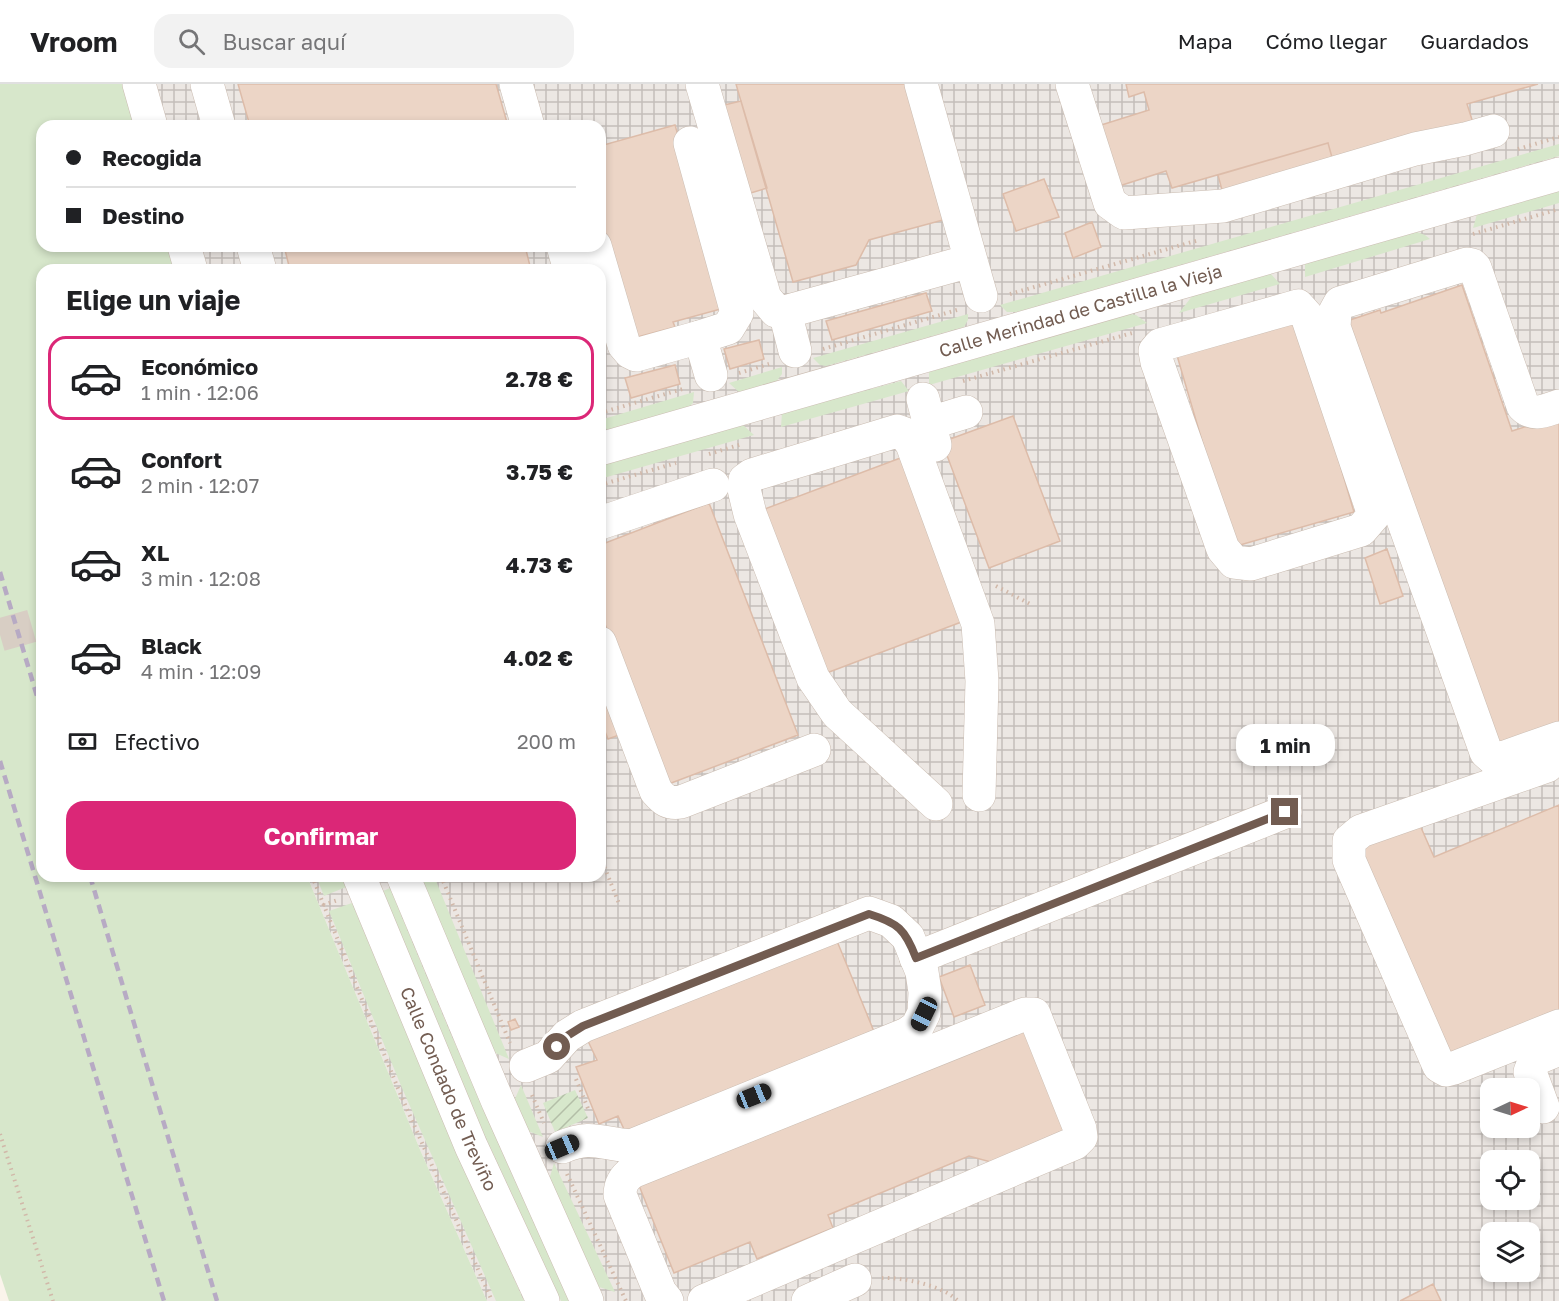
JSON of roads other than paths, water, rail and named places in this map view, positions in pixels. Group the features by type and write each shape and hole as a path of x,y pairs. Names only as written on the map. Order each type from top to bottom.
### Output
{"street":[{"path":"139,84 149,120"},
{"path":"207,84 217,120"},
{"path":"516,84 526,120"},
{"path":"702,84 765,298 776,311 785,312 970,261"},
{"path":"921,84 982,300"},
{"path":"1071,84 1110,204 1124,213 1223,206 1415,149 1465,139 1505,140"},
{"path":"606,284 624,345 636,355 728,328 737,313 690,143"},
{"name":"Calle Merindad de Castilla la Vieja","path":"606,447 1559,174"},
{"path":"1559,406 1537,412 1528,411 1522,406 1475,268 1460,249 1340,303 1335,312 1334,327 1486,752 1494,759 1505,757 1559,738"},
{"path":"1300,300 1374,516 1361,530 1251,564 1234,562 1223,549 1156,362 1155,351 1170,335 1298,306 1300,300"},
{"path":"785,312 798,354"},
{"path":"700,337 711,379"},
{"path":"929,422 960,398"},
{"path":"936,804 837,712 813,678 750,514 744,489 745,480 752,475 766,450 897,431 905,434 912,444 978,624 982,681 979,795"},
{"path":"606,520 708,470"},
{"path":"606,659 656,790 664,801 681,802 814,750"},
{"path":"1559,762 1361,831 1349,841 1349,860 1439,1066 1446,1070 1455,1068 1559,1026"},
{"path":"916,958 1285,812"},
{"name":"Calle Condado de Treviño","path":"361,882 471,1146 543,1301"},
{"path":"406,882 498,1102 587,1301"},
{"path":"526,1066 548,1057 567,1036 583,1026 869,914 891,921 908,938 922,972 925,992 924,1014 917,1027 907,1034 631,1146 591,1139 578,1140 562,1147"},
{"path":"655,1298 620,1195 620,1187 632,1172 1025,1014 1034,1014 1080,1129 1081,1137 1075,1143 704,1301"},
{"path":"1543,1107 1530,1072 1535,1059 1559,1049"},
{"path":"808,1301 855,1280"}],"tunnel":[{"path":"0,635 36,625"}],"railway":[{"path":"0,572 36,693"},
{"path":"0,761 36,880"},
{"path":"37,882 164,1301"},
{"path":"92,882 217,1301"}]}
